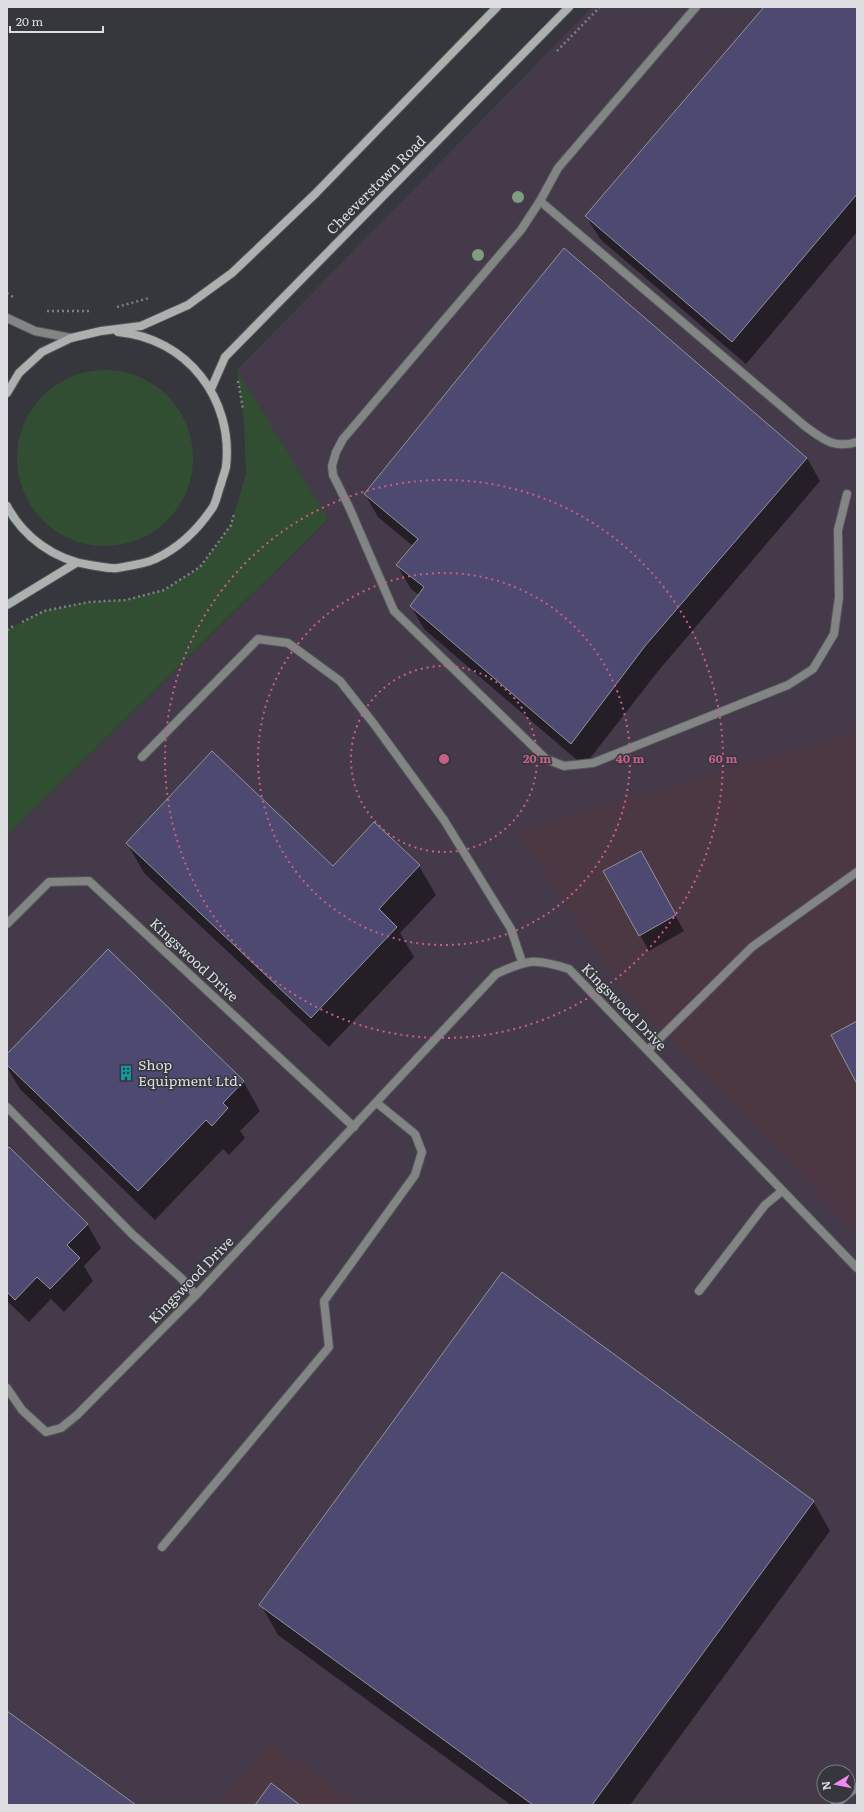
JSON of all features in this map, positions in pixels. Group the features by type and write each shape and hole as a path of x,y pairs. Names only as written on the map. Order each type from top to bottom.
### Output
{"main road":[{"path":"7,393 19,373 42,352 70,338 101,331 141,326 188,305 232,273 315,194 498,7"},
{"name":"Cheeverstown Road","path":"211,389 225,357 569,7"},
{"path":"7,506 15,521 42,547 76,563 115,568 155,559 189,537 214,506 226,467 226,454 225,427 211,389 191,364 165,344 134,334 101,331"},
{"path":"7,605 76,563"}],"street":[{"path":"696,7 558,168 540,201 521,230 343,439 336,452 332,466 333,476 349,507 394,611 546,759 564,766 593,763 788,685 813,669 834,634 839,597 838,530 847,494"},
{"path":"540,201 822,440 835,445 857,442"},
{"path":"7,318 35,331 70,338"},
{"path":"142,757 258,639 288,643 340,681 388,743 444,820 483,883 511,929 522,962"},
{"path":"648,1050 752,947 857,872"},
{"name":"Kingswood Drive","path":"7,924 49,882 89,881 354,1127"},
{"name":"Kingswood Drive","path":"7,1388 22,1410 46,1432 61,1428 77,1415 196,1295 496,974 522,962 544,961 569,969 857,1268"},
{"path":"162,1547 329,1347 324,1301 415,1175 422,1152 415,1134 376,1103"},
{"path":"7,1107 132,1234 181,1278 196,1295"},
{"path":"699,1291 766,1205 782,1191"}],"path":[{"path":"552,56 600,7"},
{"path":"7,293 18,300"},
{"path":"112,308 156,295"},
{"path":"46,311 97,310"},
{"path":"238,378 243,415"},
{"path":"7,630 44,611 89,602 126,600 164,590 200,567 231,525 235,510"}],"shaded area":[{"path":"592,7 857,7 857,1805 7,1805 7,836 328,520 237,370"},
{"path":"857,731 857,1235 619,985 516,830"},
{"path":"269,1740 360,1805 219,1805"}],"green space":[{"path":"105,370 122,372 139,377 161,390 173,402 186,424 191,441 193,458 191,475 186,492 173,514 161,526 139,539 122,544 105,546 88,544 71,539 49,526 37,514 24,492 19,475 17,458 19,441 24,424 37,402 49,390 71,377 88,372"},
{"path":"237,370 328,519 7,836 7,630 44,611 89,602 126,600 164,590 200,567 231,525 246,474 244,422"}],"building":[{"path":"764,7 857,7 857,194 732,342 585,216"},
{"path":"564,248 807,458 645,646 571,744 410,606 424,587 396,565 418,539 364,494"},
{"path":"212,751 333,866 374,822 420,865 379,909 397,927 311,1018 126,843"},
{"path":"641,851 676,915 639,936 603,871"},
{"name":"Shop Equipment Ltd.","path":"108,949 244,1081 223,1103 228,1108 212,1126 206,1120 138,1191 7,1065 7,1054"},
{"path":"857,1021 857,1084 831,1035"},
{"path":"9,1147 88,1224 67,1245 80,1258 50,1289 37,1277 15,1300 7,1292 7,1149"},
{"path":"502,1272 814,1501 592,1805 533,1805 259,1605"},
{"path":"7,1711 136,1805 7,1805"},
{"path":"271,1783 300,1805 255,1805"}],"place":[{"name":"Shop Equipment Ltd.","path":"126,1073"}]}
